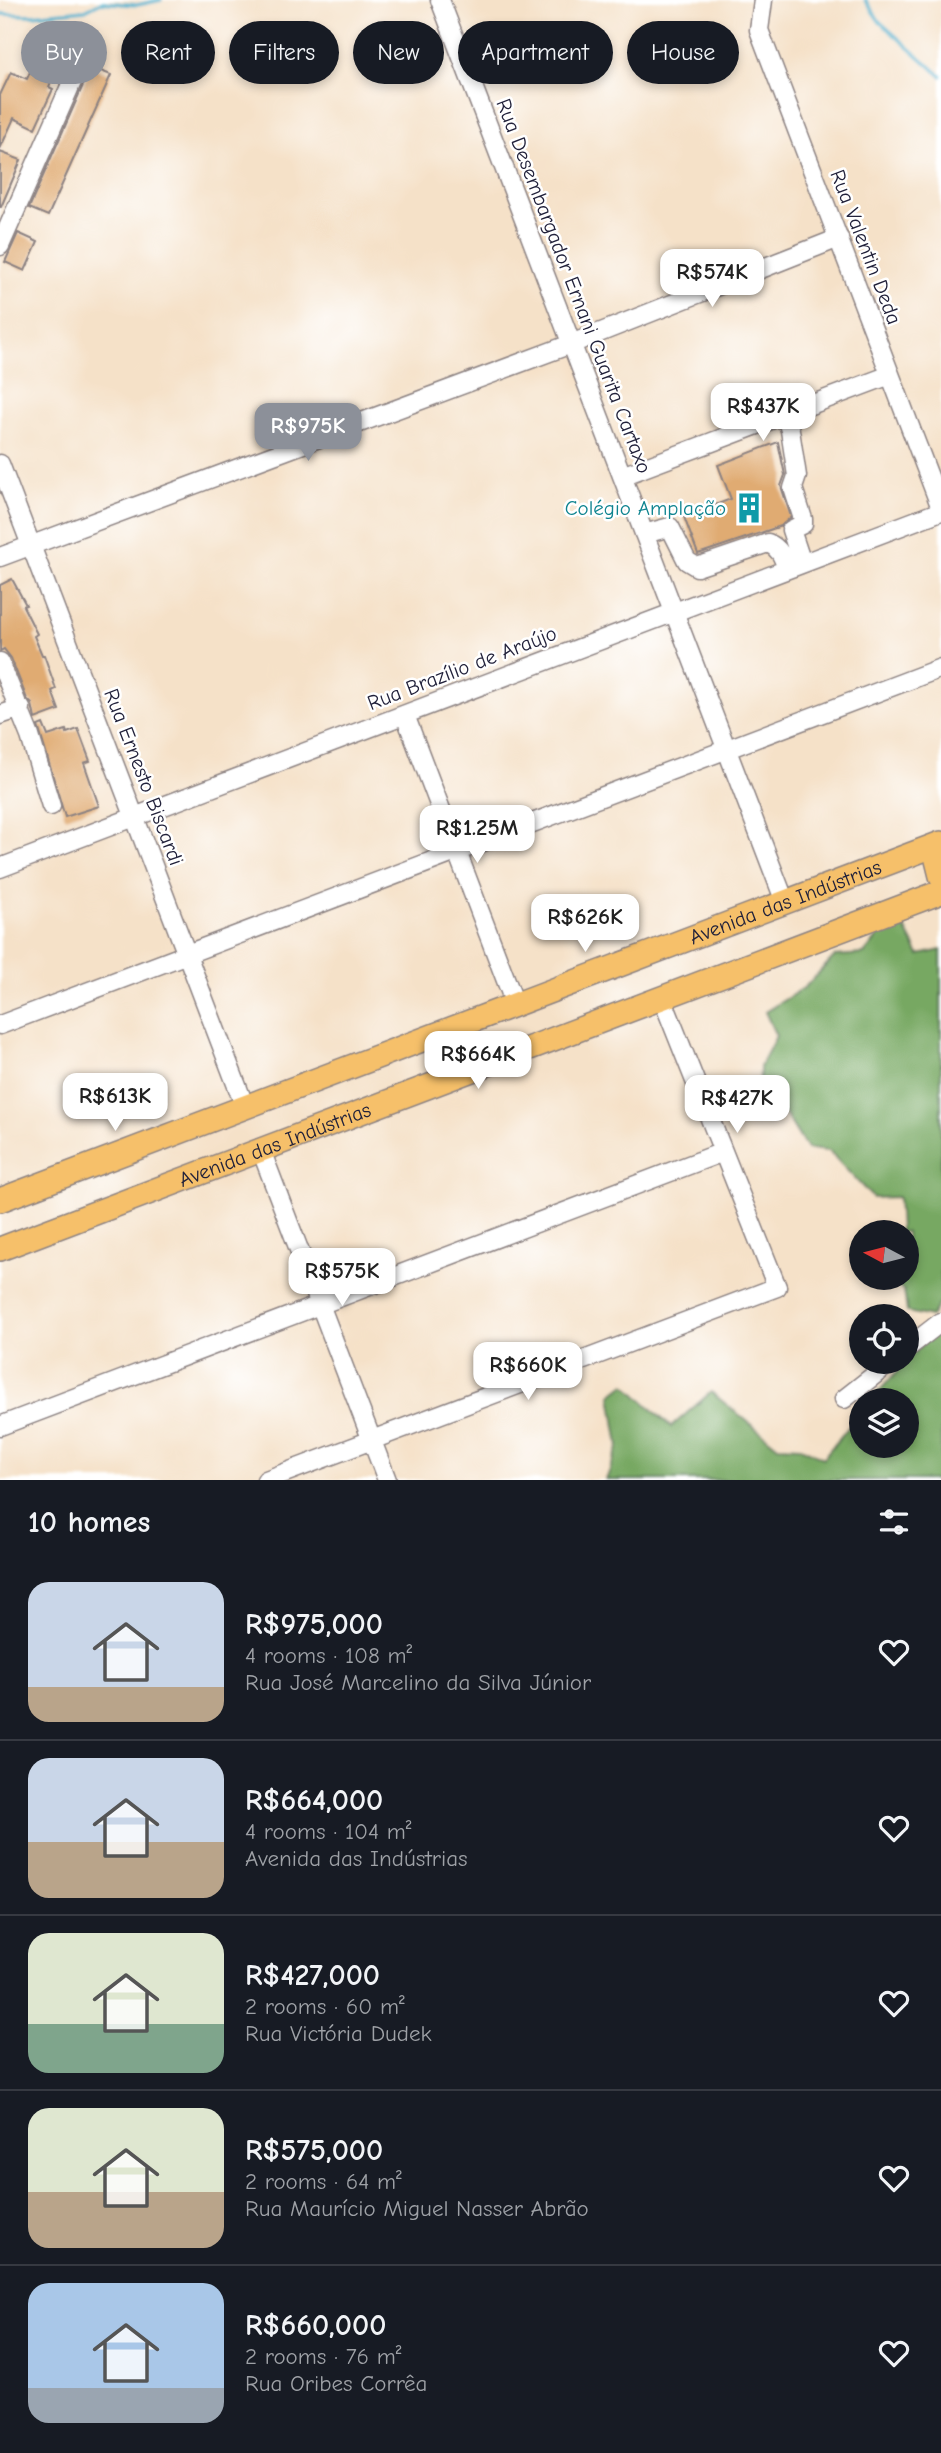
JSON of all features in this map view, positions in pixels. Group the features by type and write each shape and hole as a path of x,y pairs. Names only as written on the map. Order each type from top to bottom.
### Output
{"main road":[{"name":"Avenida das Indústrias","path":"0,1200 941,844"},
{"path":"941,844 936,860 941,876"},
{"name":"Avenida das Indústrias","path":"0,1249 941,892"}],"street":[{"name":"Rua Desembargador Ernani Guarita Cartaxo","path":"440,0 785,902"},
{"name":"Rua Valentin Deda","path":"763,0 759,30 941,510"},
{"path":"0,246 71,84"},
{"path":"0,557 571,344 839,238"},
{"path":"622,476 890,375"},
{"path":"785,414 797,476 793,488 803,519 803,524 791,530 795,566"},
{"name":"Rua Ernesto Biscardi","path":"0,464 245,1107"},
{"name":"Rua Brazílio de Araújo","path":"0,868 941,510"},
{"path":"644,534 670,527 687,561 697,568 768,543 775,546 795,566"},
{"path":"0,662 20,708 51,806"},
{"path":"0,1025 941,668"},
{"path":"0,715 20,708"},
{"path":"405,715 515,1004"},
{"path":"266,1480 777,1287 662,998"},
{"path":"261,1150 387,1480"},
{"path":"0,1426 723,1152"},
{"path":"919,1339 941,1322"},
{"path":"844,1399 876,1374"}],"green space":[{"path":"904,926 919,955 941,950 941,1300 931,1317 919,1314 919,1304 906,1304 904,1290 919,1290 919,1220 899,1220 898,1197 873,1198 829,1151 807,1149 782,1109 759,1106 760,1067 776,1036 765,1012 805,987 835,956 864,954 883,931"},
{"path":"941,1330 941,1480 606,1480 619,1446 611,1395 625,1384 671,1427 711,1392 778,1446 801,1447 823,1458 849,1427 849,1458 919,1458 919,1388 882,1388 895,1374 919,1374 919,1348 930,1336"}],"building":[{"path":"11,72 21,76 21,84 50,84 49,87 53,89 35,128 14,118 0,149 0,95"},
{"path":"84,84 107,84 48,216 29,208"},
{"path":"0,152 21,160 1,207 0,207"},
{"path":"18,233 38,242 25,271 5,262"},
{"name":"Colégio Amplação","path":"778,442 785,475 781,486 791,517 781,526 698,554 684,517 731,499 718,465"},
{"path":"12,579 26,605 23,606 37,634 34,636 56,689 52,691 59,710 35,719 32,704 27,699 11,658 4,649 0,651 0,585"},
{"path":"43,724 48,736 78,729 90,761 84,763 99,806 65,817 38,726"}],"waterway":[{"path":"0,14 32,15 85,10 101,2 137,5 161,0"},
{"path":"865,0 880,22 941,76"}],"place":[{"name":"Colégio Amplação","path":"749,508"}]}
